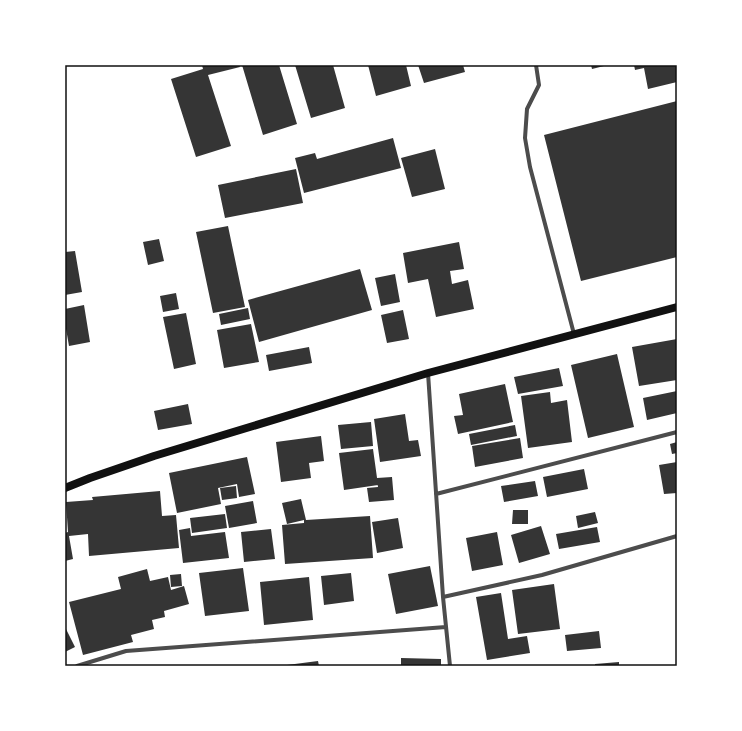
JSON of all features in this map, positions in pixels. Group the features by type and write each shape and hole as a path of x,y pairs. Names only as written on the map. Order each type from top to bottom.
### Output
{"main road":[{"path":"65,488 154,456 428,373 677,306"}],"street":[{"path":"536,65 539,85 527,109 525,138 530,167 574,334"},
{"path":"428,373 443,597 450,666"},
{"path":"436,494 677,432"},
{"path":"443,597 542,575 677,536"},
{"path":"77,666 126,651 446,627"}],"building":[{"path":"202,65 239,65 240,67 208,75 231,146 196,157 171,79 203,69"},
{"path":"242,65 279,65 297,124 263,135"},
{"path":"295,65 333,65 345,108 311,118"},
{"path":"368,65 406,65 411,86 376,96"},
{"path":"418,65 463,65 465,72 424,83"},
{"path":"591,65 604,65 604,66 592,69"},
{"path":"634,65 677,65 677,82 648,89 644,68 635,70"},
{"path":"677,101 677,257 581,281 544,135"},
{"path":"393,138 401,168 304,193 295,158 315,153 317,159"},
{"path":"435,149 445,189 412,197 401,158"},
{"path":"296,169 303,203 225,218 218,185"},
{"path":"228,226 245,307 213,313 196,232"},
{"path":"159,239 164,261 148,265 143,242"},
{"path":"459,242 464,269 450,271 452,284 468,280 474,309 436,317 428,279 408,283 403,253"},
{"path":"75,251 82,292 65,295 65,252"},
{"path":"360,269 372,310 259,342 248,300"},
{"path":"395,274 400,302 381,306 375,278"},
{"path":"176,293 179,309 163,312 160,296"},
{"path":"84,305 90,342 69,346 65,323 65,309"},
{"path":"248,308 250,319 221,325 219,314"},
{"path":"403,310 409,339 387,343 381,315"},
{"path":"186,313 196,364 174,369 163,317"},
{"path":"251,324 259,362 224,368 217,330"},
{"path":"677,339 677,380 639,386 632,347"},
{"path":"309,347 312,363 269,371 266,355"},
{"path":"617,354 634,427 588,438 571,365"},
{"path":"559,368 563,386 518,394 514,377"},
{"path":"505,384 513,422 458,434 454,416 463,415 459,394"},
{"path":"677,391 677,413 647,420 643,398"},
{"path":"550,392 551,403 567,400 572,442 528,448 521,396"},
{"path":"188,404 192,424 158,430 154,411"},
{"path":"405,414 409,441 418,440 421,456 380,462 374,419"},
{"path":"371,422 373,446 341,449 338,425"},
{"path":"515,425 517,436 471,445 469,434"},
{"path":"321,436 324,461 309,463 311,478 281,482 276,442"},
{"path":"520,438 523,458 475,467 472,446"},
{"path":"677,442 677,453 672,454 670,444"},
{"path":"373,449 378,485 344,490 339,453"},
{"path":"247,457 255,494 239,497 237,484 218,488 221,504 177,513 169,473"},
{"path":"677,462 677,493 664,494 659,465"},
{"path":"584,469 588,489 547,497 543,477"},
{"path":"392,477 394,500 369,502 367,488 378,487 377,478"},
{"path":"535,481 538,496 504,502 501,486"},
{"path":"236,486 237,498 222,500 220,488"},
{"path":"160,491 162,516 176,515 179,548 89,556 88,534 69,536 73,559 65,561 65,533 68,532 66,502 93,500 92,497"},
{"path":"301,499 306,520 370,516 373,558 285,564 282,525 304,523 304,520 287,524 282,503"},
{"path":"253,501 257,523 229,528 225,506"},
{"path":"513,510 528,510 528,524 512,524"},
{"path":"595,512 598,523 578,528 576,516"},
{"path":"225,514 227,528 192,533 190,518"},
{"path":"398,518 403,548 377,553 372,522"},
{"path":"541,526 550,554 519,563 511,535"},
{"path":"597,527 600,542 559,549 556,534"},
{"path":"190,528 191,536 225,532 229,558 183,563 179,530"},
{"path":"271,529 275,559 244,562 241,532"},
{"path":"497,532 503,565 472,571 466,538"},
{"path":"430,566 438,606 396,614 388,574"},
{"path":"243,568 249,611 205,616 199,573"},
{"path":"147,569 150,581 168,577 171,590 184,586 189,604 164,611 165,617 152,620 154,629 131,635 133,642 83,655 69,602 121,589 118,577"},
{"path":"351,573 354,601 324,605 321,576"},
{"path":"181,574 182,586 171,587 170,575"},
{"path":"309,577 313,620 264,625 260,582"},
{"path":"554,584 560,629 518,634 512,590"},
{"path":"501,593 508,639 527,636 530,653 487,660 476,597"},
{"path":"65,627 75,647 65,652"},
{"path":"599,631 601,648 567,651 565,635"},
{"path":"401,658 441,659 441,666 401,666"},
{"path":"318,661 319,666 287,666 287,665"},
{"path":"619,662 619,666 595,666 595,664"}]}
